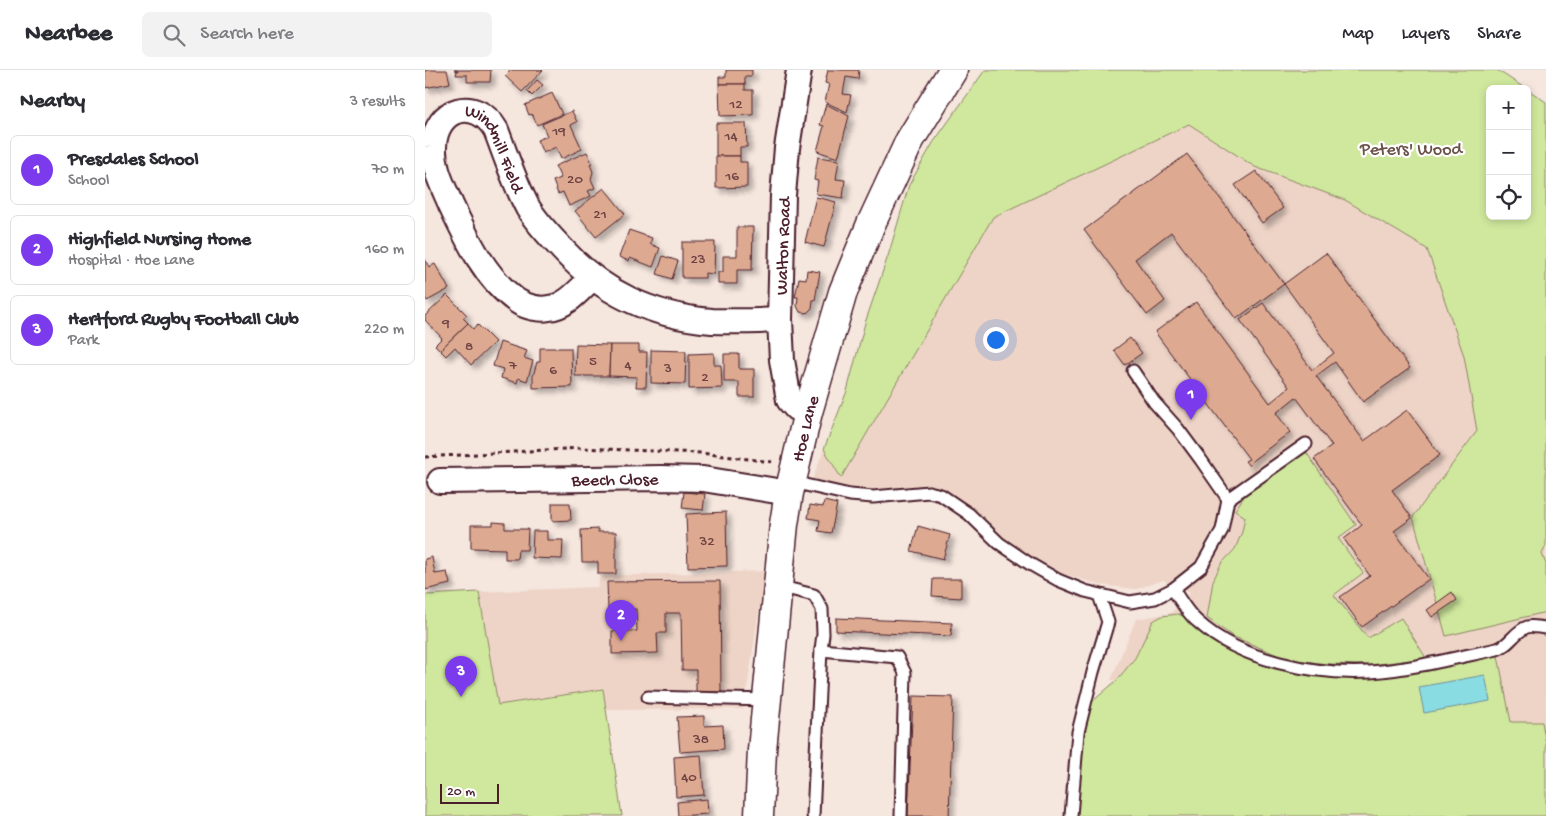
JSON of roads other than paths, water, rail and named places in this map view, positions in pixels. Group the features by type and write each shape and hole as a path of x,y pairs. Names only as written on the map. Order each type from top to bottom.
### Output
{"street":[{"name":"Walton Road","path":"799,70 787,148 783,195 780,320 782,360 789,400 796,408 808,412"},
{"name":"Hoe Lane","path":"759,816 762,750 778,586 792,480 808,412 843,292 871,224 910,140 953,70"},
{"name":"Windmill Field","path":"591,278 570,299 560,305 548,308 524,305 500,286 467,239 439,178 434,161 435,136 445,118 459,110 467,110 477,112 491,122 528,208 537,222 591,278 610,291 630,301 671,314 712,321 780,320"},
{"name":"Beech Close","path":"440,481 661,478 792,480"}],"lane":[{"path":"1133,371 1154,402 1195,452 1228,499"},
{"path":"792,480 823,490 850,495 873,497 929,492 941,495 969,514 999,543 1058,580 1085,591 1130,602 1155,598 1173,589 1201,567 1222,530 1228,499 1306,444"},
{"path":"778,586 814,594 822,609 823,634 813,816"},
{"path":"1173,589 1197,622 1227,643 1272,662 1320,670 1370,672 1433,664 1501,648 1519,631 1529,626 1546,628"},
{"path":"1071,816 1078,732 1108,622 1099,594"},
{"path":"821,650 897,657 905,674 901,816"},
{"path":"648,697 767,700"}],"water":[{"path":"1485,675 1490,701 1424,713 1419,687"}],"place":[{"name":"Presdales School","path":"1191,420"},
{"name":"Highfield Nursing Home","path":"621,641"},
{"name":"Hertford Rugby Football Club","path":"461,697"}],"park label":[{"name":"Peters' Wood","path":"1411,148"}]}
